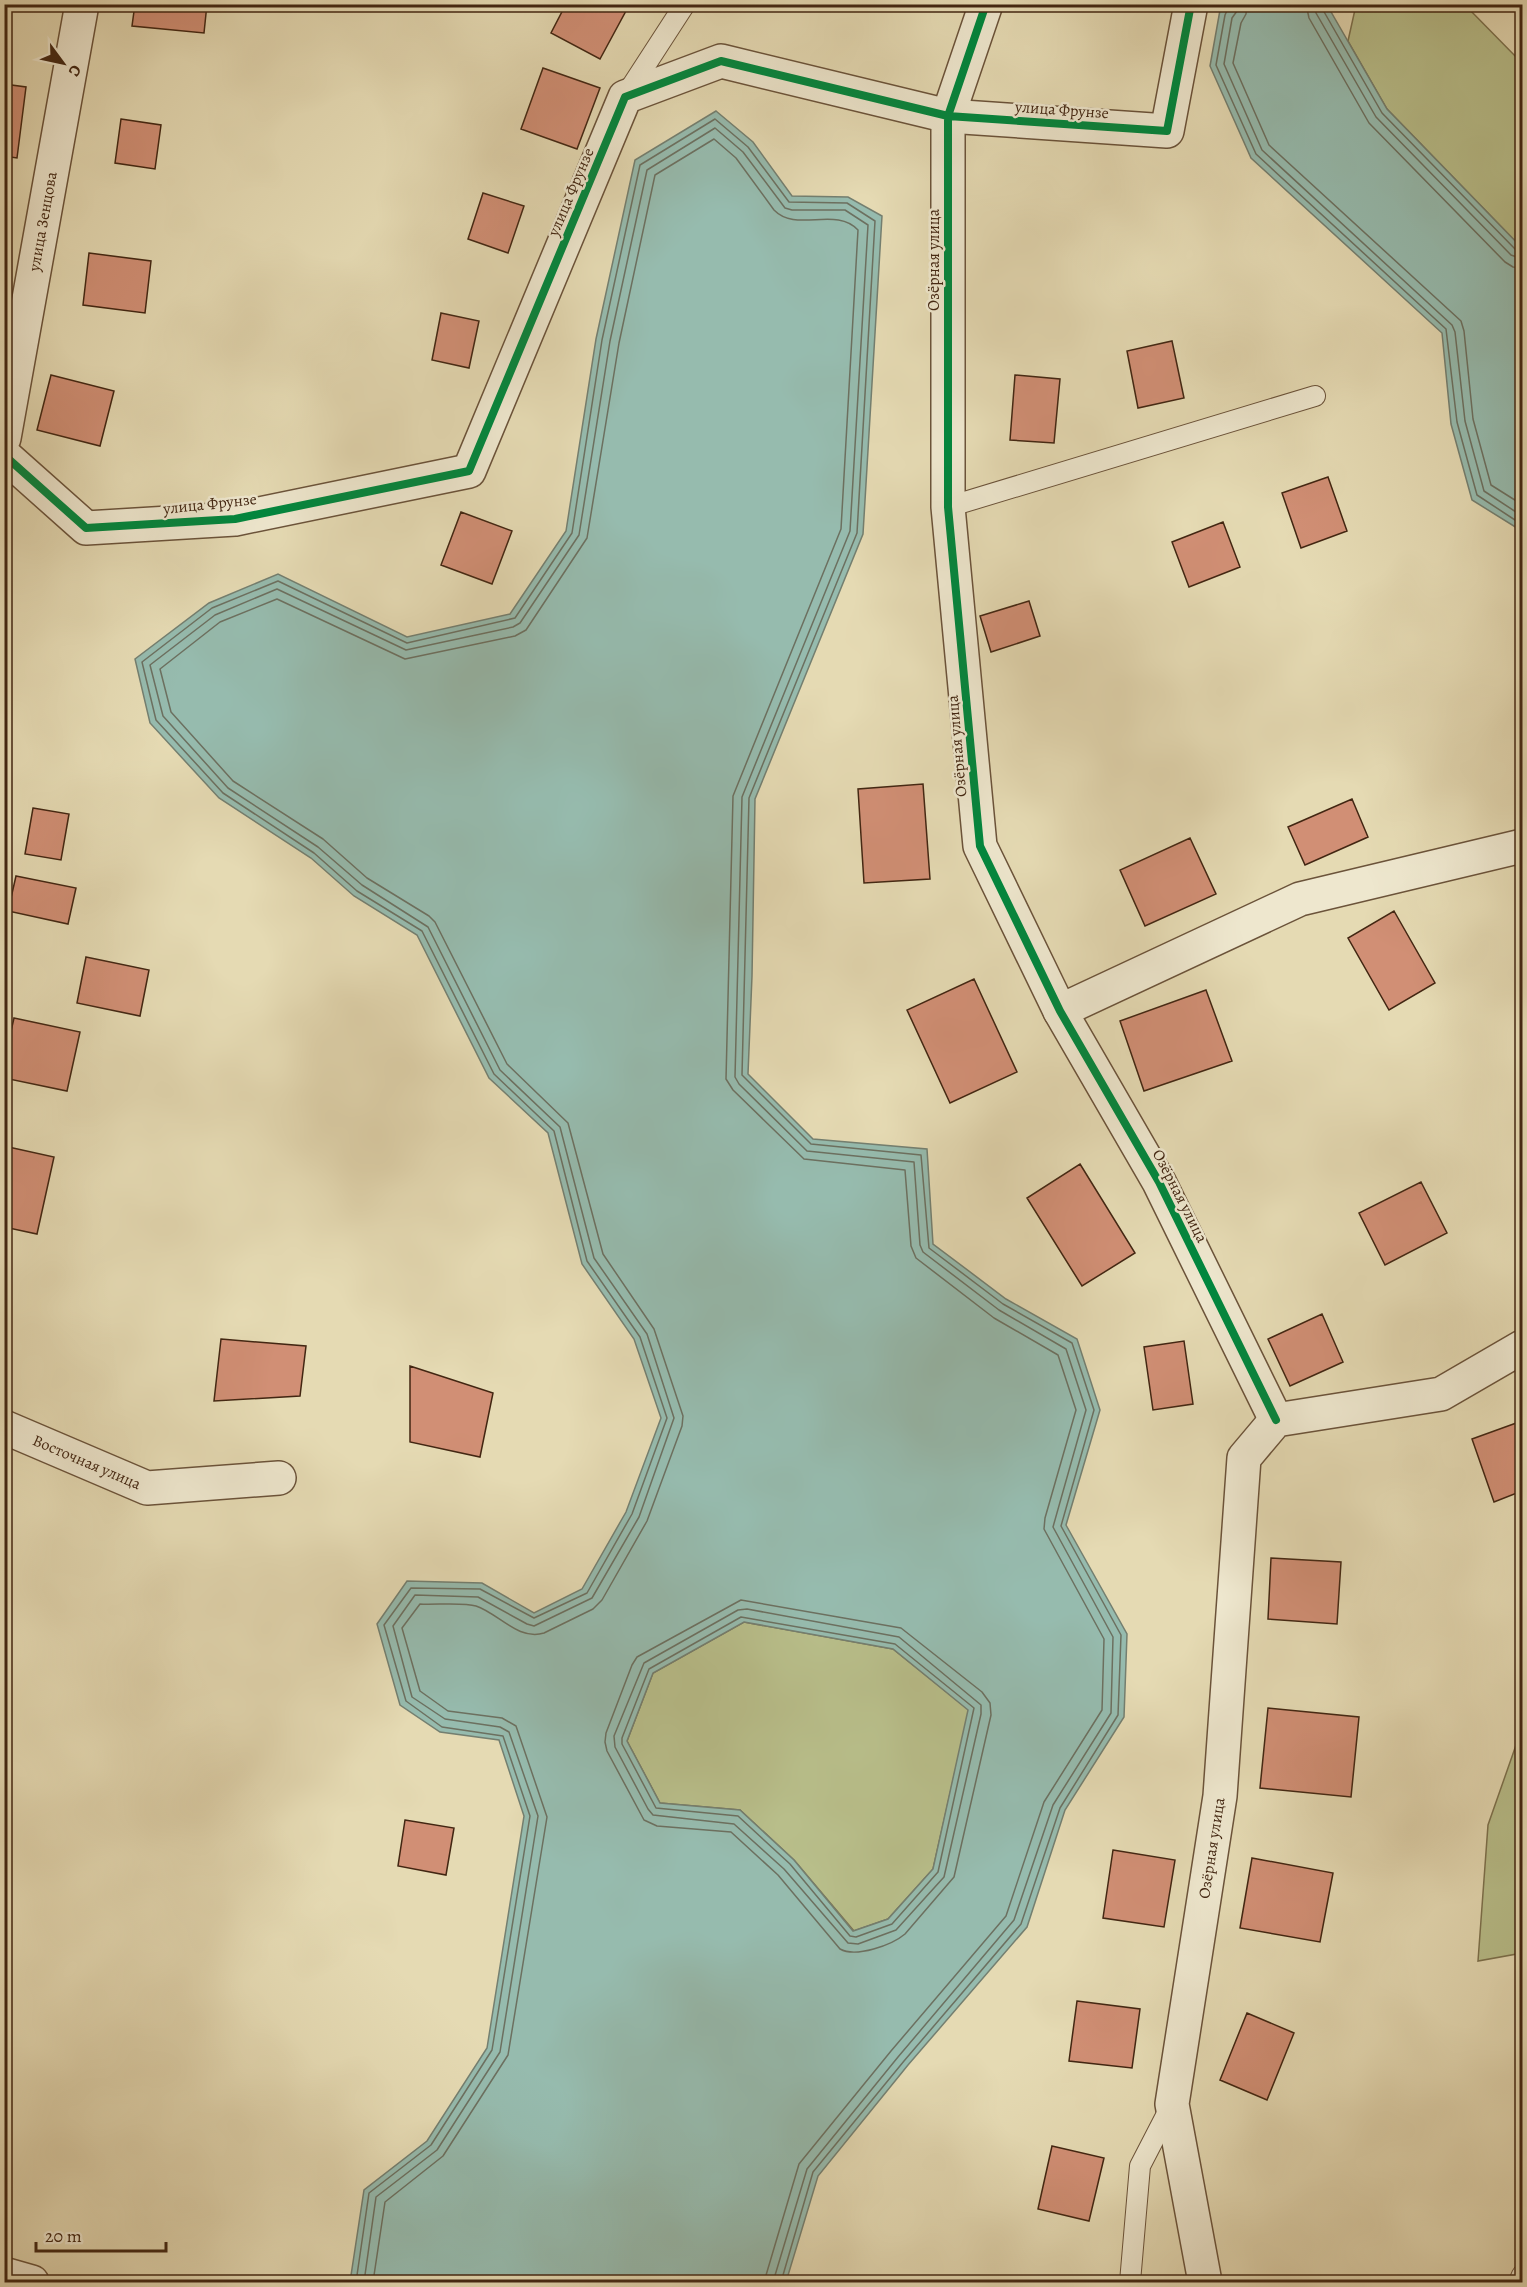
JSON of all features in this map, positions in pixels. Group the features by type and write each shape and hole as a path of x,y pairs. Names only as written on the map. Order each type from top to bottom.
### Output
{"street":[{"name":"улица Зенцова","path":"4,438 9,384 82,4"},
{"name":"Озёрная улица","path":"986,4 948,116 948,507 980,846 1060,1011 1159,1182 1276,1420 1245,1458 1220,1796 1172,2104 1205,2283"},
{"name":"улица Фрунзе","path":"4,455 86,528 234,519 469,471 625,98 721,61 948,116 1167,131 1191,4"},
{"path":"1060,1011 1300,899 1522,846"},
{"path":"1276,1420 1441,1394 1522,1347"},
{"name":"Восточная улица","path":"4,1427 147,1488 279,1478"},
{"path":"4,2274 32,2283"}],"lane":[{"path":"625,98 685,4"},
{"path":"948,507 1315,396"},
{"path":"1130,2283 1140,2166 1172,2104"},
{"path":"1519,2283 1522,2275"}],"green space":[{"path":"1356,5 1465,5 1522,63 1522,248 1387,109 1348,41"},
{"path":"744,1622 893,1649 969,1710 933,1869 888,1919 854,1931 794,1860 740,1810 660,1803 627,1741 653,1673"},
{"path":"1522,1728 1522,1953 1478,1961 1488,1825"}],"water":[{"path":"1228,5 1327,5 1387,109 1522,248 1522,524 1517,528 1472,500 1451,424 1442,333 1251,158 1210,66 1220,10"},
{"path":"716,111 753,142 792,196 848,197 882,216 863,534 755,799 748,1074 813,1139 927,1149 933,1244 1006,1299 1077,1339 1100,1410 1066,1525 1127,1634 1124,1717 1065,1810 1027,1927 908,2065 818,2176 786,2282 350,2282 364,2190 427,2141 487,2048 524,1816 499,1740 440,1732 400,1705 377,1624 407,1581 482,1583 534,1613 582,1589 626,1512 661,1418 634,1339 582,1264 548,1133 489,1078 417,935 354,896 311,858 219,798 150,723 135,659 209,603 278,574 407,637 510,614 566,531 596,339 635,160","holes":["744,1622 893,1649 968,1710 933,1869 888,1919 853,1931 794,1860 740,1810 660,1803 627,1741 653,1673"]}],"building":[{"path":"135,4 207,4 204,33 132,26"},
{"path":"566,4 618,4 627,9 600,59 551,33"},
{"path":"543,68 600,88 577,149 521,129"},
{"path":"4,84 26,87 17,158 4,156"},
{"path":"121,119 161,125 155,169 115,163"},
{"path":"483,193 524,206 508,253 468,239"},
{"path":"89,253 151,261 145,313 83,305"},
{"path":"441,313 479,321 469,368 432,360"},
{"path":"1172,341 1184,398 1138,408 1127,351"},
{"path":"51,375 114,391 100,446 37,430"},
{"path":"1015,375 1060,379 1054,443 1010,440"},
{"path":"1328,477 1347,531 1301,548 1282,493"},
{"path":"461,512 512,531 492,584 441,565"},
{"path":"1223,522 1240,567 1189,587 1172,542"},
{"path":"1029,601 1040,636 991,652 980,616"},
{"path":"923,784 930,879 864,883 858,789"},
{"path":"1352,799 1368,837 1305,865 1288,827"},
{"path":"33,808 69,814 61,860 25,854"},
{"path":"1190,838 1216,894 1145,926 1120,870"},
{"path":"16,876 76,888 68,924 8,911"},
{"path":"1394,911 1435,983 1389,1010 1348,938"},
{"path":"86,957 149,970 140,1016 77,1003"},
{"path":"974,979 1017,1072 950,1103 907,1010"},
{"path":"1206,990 1232,1061 1144,1091 1120,1021"},
{"path":"14,1018 80,1032 67,1091 4,1078 4,1062"},
{"path":"4,1146 54,1157 37,1234 4,1227"},
{"path":"1080,1164 1135,1253 1082,1286 1027,1198"},
{"path":"1421,1182 1447,1233 1385,1265 1359,1213"},
{"path":"1322,1314 1343,1362 1290,1386 1268,1339"},
{"path":"221,1339 306,1346 300,1396 214,1401"},
{"path":"1184,1341 1193,1404 1153,1410 1144,1347"},
{"path":"410,1366 493,1393 480,1457 410,1442"},
{"path":"1519,1422 1522,1431 1522,1491 1494,1502 1472,1439"},
{"path":"1271,1558 1341,1562 1337,1624 1268,1619"},
{"path":"1268,1708 1359,1717 1351,1797 1260,1788"},
{"path":"405,1820 454,1828 446,1875 398,1866"},
{"path":"1113,1850 1175,1860 1164,1927 1103,1918"},
{"path":"1252,1858 1333,1873 1320,1942 1240,1928"},
{"path":"1077,2001 1140,2009 1132,2068 1069,2061"},
{"path":"1247,2013 1294,2033 1267,2100 1220,2080"},
{"path":"1052,2146 1104,2158 1089,2221 1038,2209"}],"cycle path":[{"path":"986,4 948,116 948,507 980,846 1060,1011 1159,1182 1276,1420"},
{"path":"4,455 86,528 235,519 469,471 625,97 721,61 948,116 1167,131 1191,4"}]}
